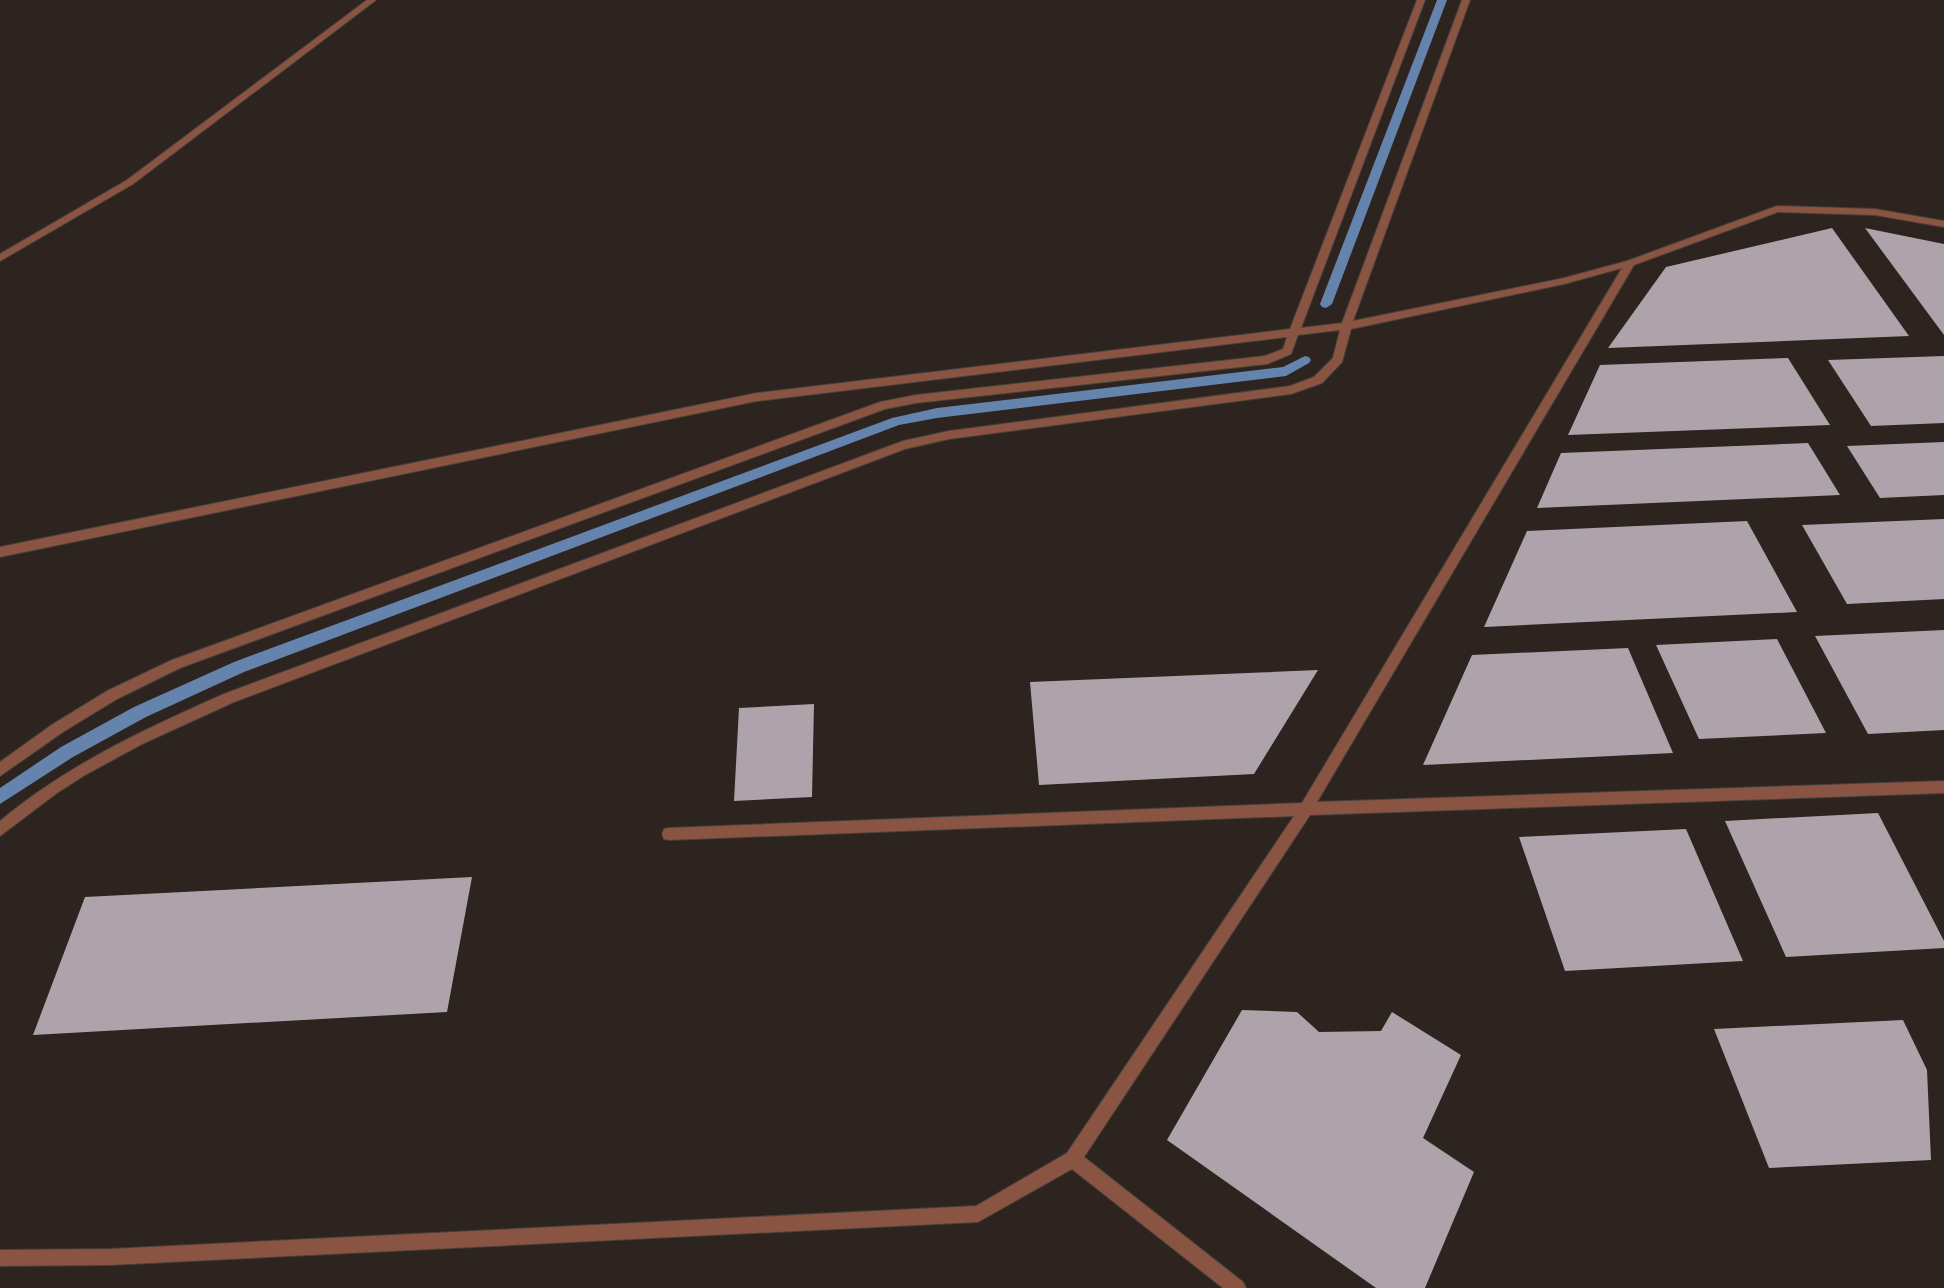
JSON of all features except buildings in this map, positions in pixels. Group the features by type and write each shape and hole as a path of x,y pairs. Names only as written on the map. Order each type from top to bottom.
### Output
{"street":[{"path":"0,258 130,182 372,0"},
{"path":"0,770 58,728 112,695 176,664 884,405 916,399 1267,360 1287,351 1421,0"},
{"path":"0,830 73,773 147,734 219,702 903,445 949,435 1291,390 1318,380 1338,359 1346,326 1466,0"},
{"path":"0,552 757,397 1346,326 1564,281 1630,263 1777,209 1875,212 1944,224"},
{"path":"0,1258 110,1257 978,1214 1073,1159 1306,809 1630,263"},
{"path":"669,834 1306,809 1944,787"},
{"path":"1073,1159 1236,1288"}],"waterway":[{"path":"1326,304 1442,0"},
{"path":"0,797 67,752 140,712 239,667 897,421 937,413 1286,371 1305,360"}]}
